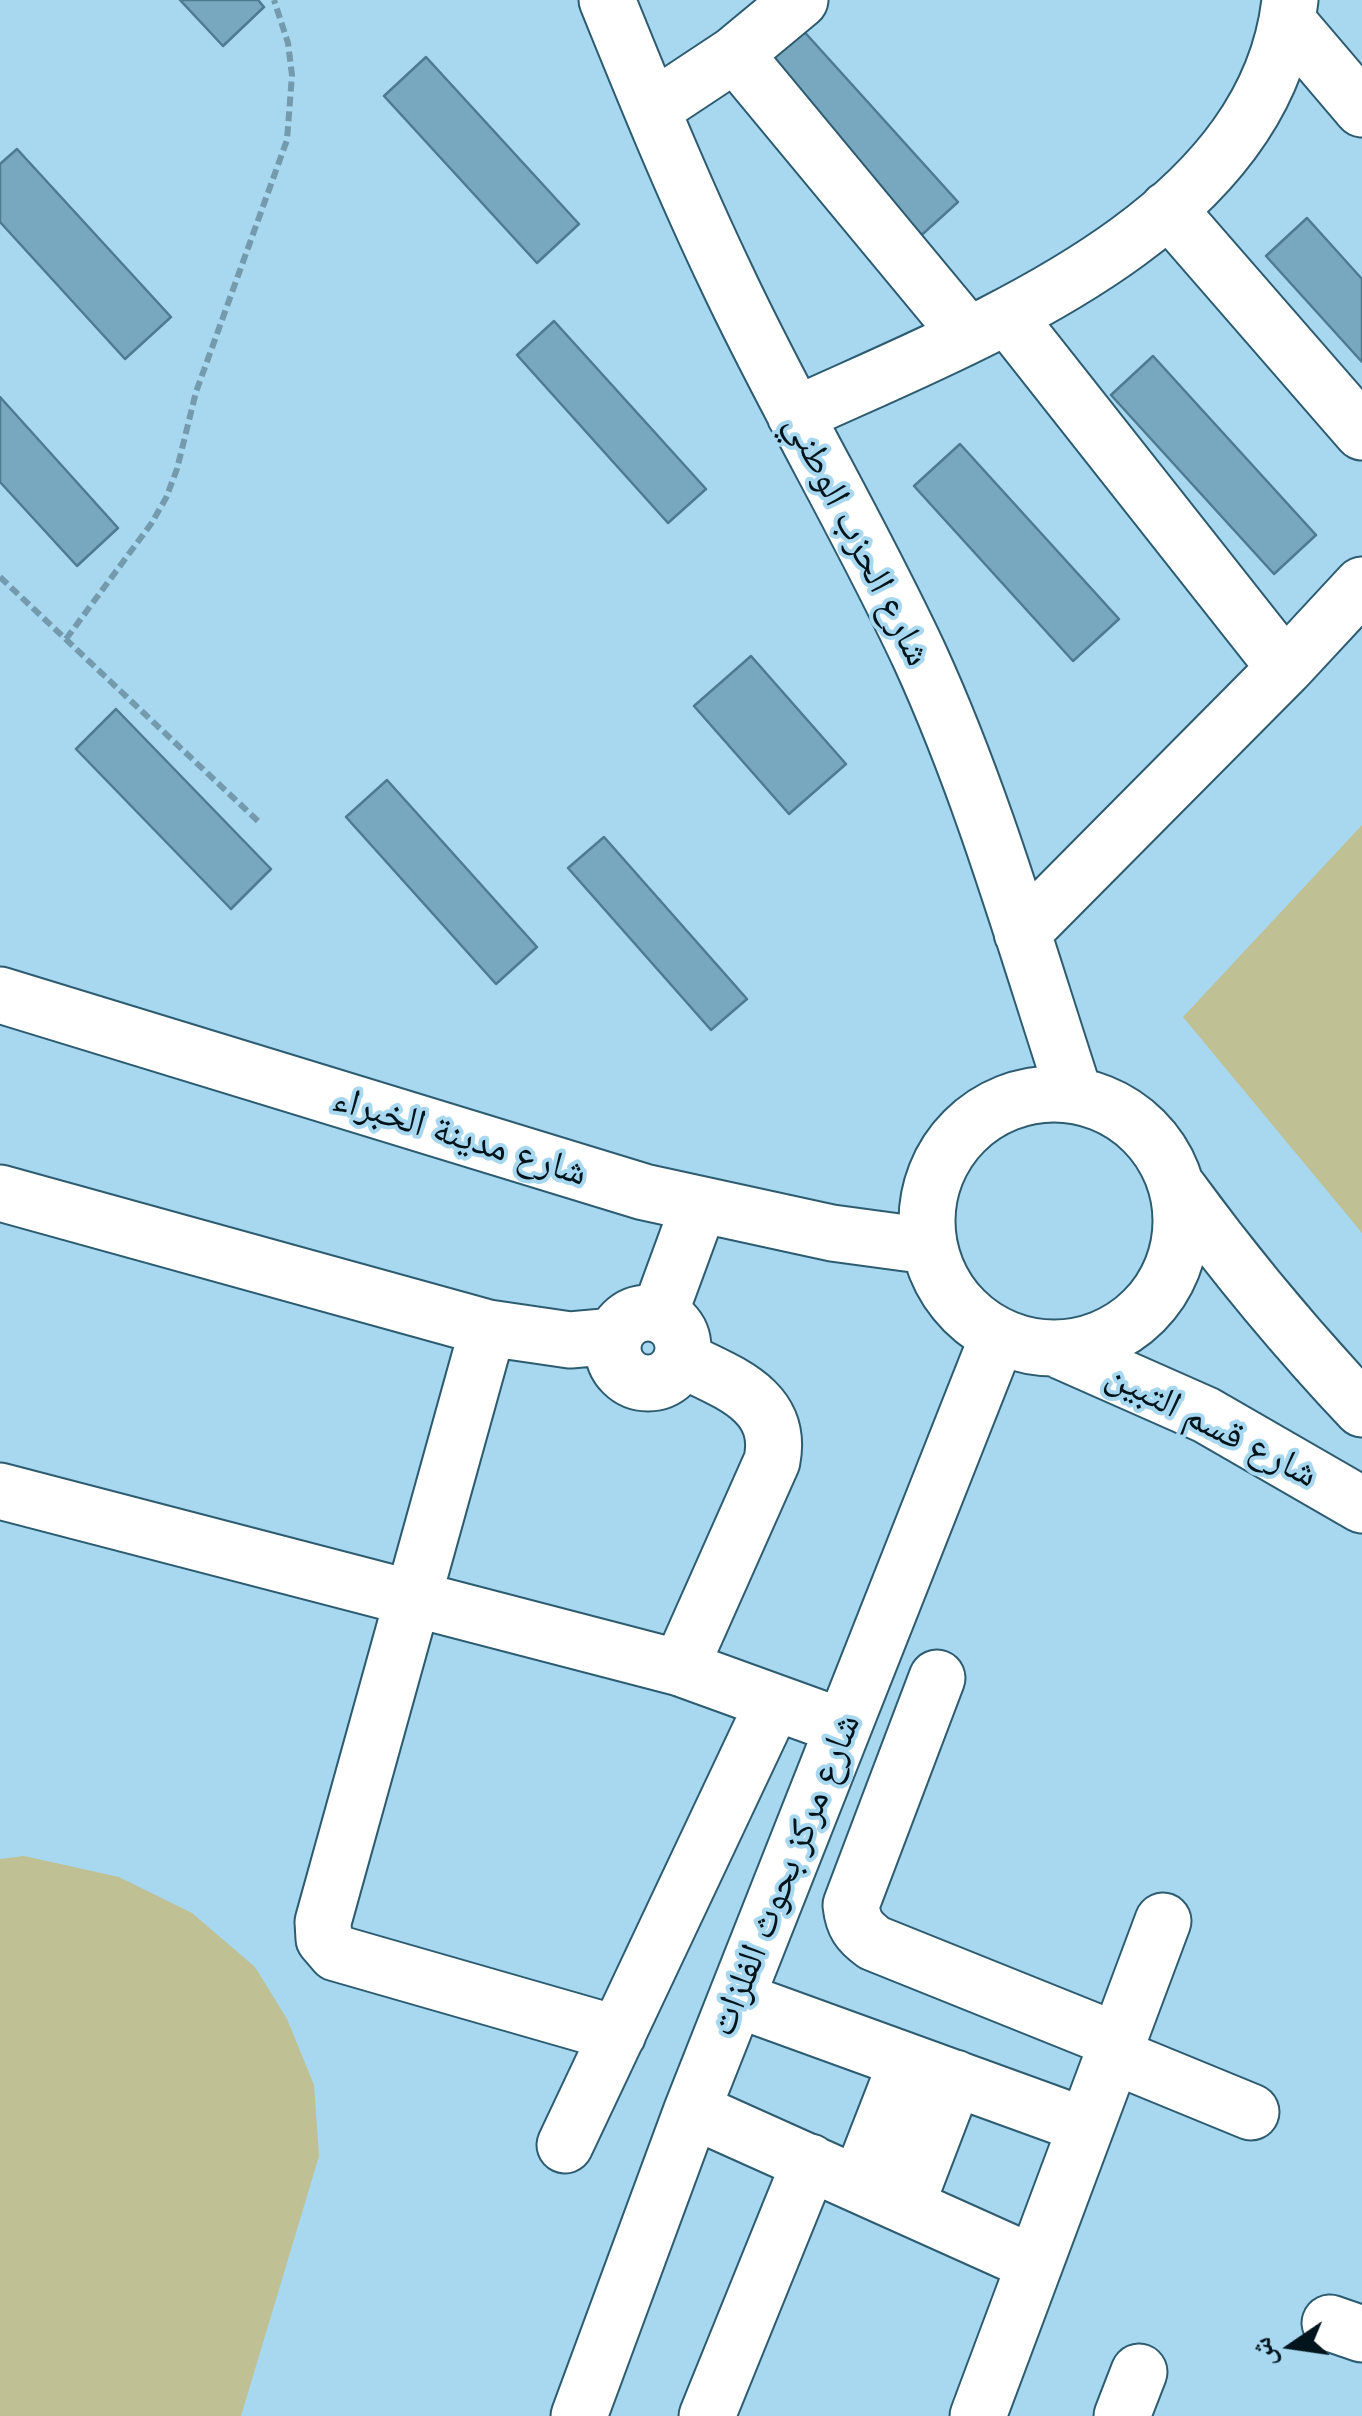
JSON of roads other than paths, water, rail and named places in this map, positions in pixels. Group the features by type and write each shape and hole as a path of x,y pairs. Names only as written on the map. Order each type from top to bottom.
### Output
{"street":[{"name":"شارع الحزب الوطني","path":"607,0 726,279 861,536 921,660 973,788 1074,1093"},
{"path":"652,109 734,54 800,0"},
{"path":"1289,11 1362,109"},
{"path":"795,415 1056,290 1100,262 1168,209 1217,160 1250,119 1273,72 1289,11"},
{"path":"734,54 988,325 1285,668"},
{"path":"1168,209 1362,432"},
{"path":"1022,934 1362,585"},
{"name":"شارع مدينة الخبراء","path":"0,994 644,1192 832,1233 928,1246"},
{"path":"1179,1189 1180,1246 1157,1298 1114,1335 1059,1350 1028,1347 998,1336 966,1314 942,1282 928,1246 928,1196 946,1150 980,1115 1025,1094 1074,1093 1121,1110 1158,1144 1179,1189 1248,1281 1362,1408"},
{"path":"0,1194 488,1328 570,1340 652,1337 734,1386 758,1403 770,1420 776,1441 772,1460 680,1668"},
{"path":"652,1337 699,1206"},
{"path":"488,1328 323,1922 324,1940 336,1953 618,2034"},
{"name":"شارع مركز بحوث الفلزات","path":"579,2416 692,2110 998,1336"},
{"name":"شارع قسم التبين","path":"1059,1350 1206,1414 1362,1505"},
{"path":"0,1492 680,1668 844,1728"},
{"path":"937,1678 852,1905 853,1921 862,1934 874,1943 1252,2112"},
{"path":"565,2146 774,1702"},
{"path":"978,2416 1163,1921"},
{"path":"736,1999 1086,2126"},
{"path":"883,2195 931,2070"},
{"path":"692,2110 1035,2264"},
{"path":"707,2416 810,2162"}]}
